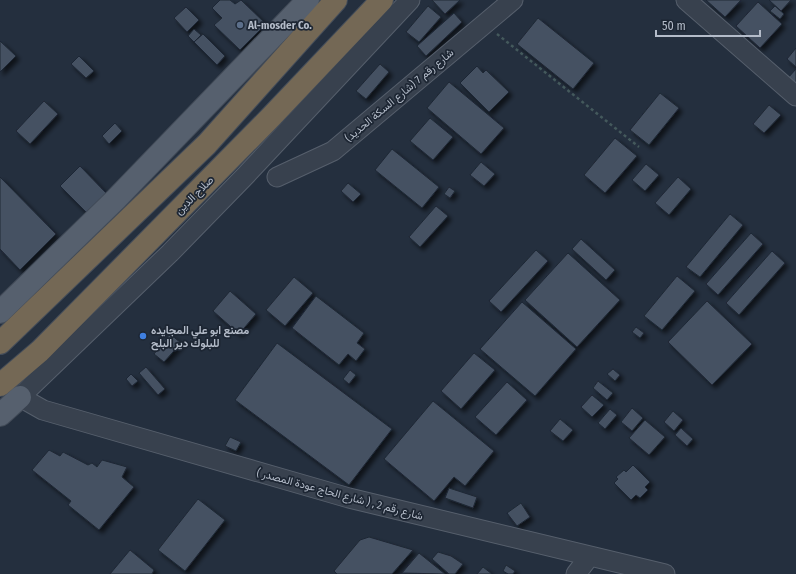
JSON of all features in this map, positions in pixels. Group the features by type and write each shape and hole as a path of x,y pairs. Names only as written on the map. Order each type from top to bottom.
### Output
{"highway":[{"path":"0,343 207,144 336,0"},
{"name":"صلاح الدين","path":"0,385 40,351 281,106 382,0"},
{"path":"263,80 274,90 281,106"}],"main road":[{"path":"0,312 116,199 308,0"},
{"path":"0,415 20,397"}],"street":[{"path":"20,397 170,253 246,175 410,0"},
{"name":"شارع رقم 7 (شارع السكة الحديد)","path":"277,177 333,151 513,0"},
{"path":"686,0 796,96"},
{"name":"شارع رقم 2 , ( شارع الحاج عودة المصدر )","path":"20,397 42,410 349,498 589,557 665,574"},
{"path":"576,574 589,557"}],"path":[{"path":"484,23 639,147"}],"building":[{"name":"Al-mosder Co.","path":"220,0 230,0 235,4 241,0 266,24 240,50 214,25 222,18 212,8"},
{"path":"432,0 460,0 445,14"},
{"path":"706,0 741,0 725,17"},
{"path":"769,0 791,0 781,11"},
{"path":"758,2 782,24 760,48 736,26"},
{"path":"428,6 441,17 419,42 406,32"},
{"path":"775,6 784,14 780,19 770,11"},
{"path":"186,7 199,20 187,32 174,18"},
{"path":"454,13 462,22 426,56 417,46"},
{"path":"538,18 594,63 573,89 517,44"},
{"path":"194,29 201,35 194,42 188,36"},
{"path":"203,34 225,56 217,65 194,42"},
{"path":"0,41 16,56 0,72"},
{"path":"796,48 796,67 787,59"},
{"path":"79,56 94,71 86,78 71,64"},
{"path":"380,64 389,72 366,99 356,91"},
{"path":"477,66 483,73 486,70 509,92 489,112 460,83"},
{"path":"796,69 796,86 787,79"},
{"path":"449,82 504,128 481,154 427,108"},
{"path":"660,93 679,108 649,145 630,130"},
{"path":"44,101 58,114 30,144 16,131"},
{"path":"769,105 781,115 764,133 753,124"},
{"path":"430,118 453,137 433,160 410,141"},
{"path":"115,123 122,131 109,144 102,136"},
{"path":"615,138 637,156 605,193 584,175"},
{"path":"392,149 439,187 422,208 375,170"},
{"path":"481,162 495,174 484,186 470,175"},
{"path":"646,164 659,175 645,191 632,180"},
{"path":"80,166 107,194 87,213 60,186"},
{"path":"0,177 56,234 20,270 0,249"},
{"path":"678,177 691,189 669,215 655,203"},
{"path":"348,183 361,194 353,202 341,191"},
{"path":"449,187 455,191 450,198 444,194"},
{"path":"436,206 448,216 420,247 409,237"},
{"path":"730,214 743,225 700,277 686,267"},
{"path":"751,233 763,244 718,295 706,284"},
{"path":"581,239 615,270 606,280 572,249"},
{"path":"536,250 548,261 501,312 489,301"},
{"path":"772,251 785,263 739,315 726,303"},
{"path":"568,253 620,300 577,347 525,300"},
{"path":"677,276 695,291 662,330 644,316"},
{"path":"294,277 313,293 285,326 266,310"},
{"path":"230,291 256,314 239,334 213,311"},
{"path":"316,296 364,333 357,343 365,349 356,361 348,354 339,365 292,328"},
{"path":"707,301 752,344 712,385 668,342"},
{"path":"522,302 576,349 535,396 480,349"},
{"path":"636,327 644,333 640,338 632,332"},
{"path":"170,334 181,343 164,362 154,354"},
{"path":"277,343 392,429 349,485 235,400"},
{"path":"474,353 495,370 461,409 441,391"},
{"path":"146,367 165,389 158,395 139,373"},
{"path":"613,369 620,375 615,381 607,374"},
{"path":"350,370 356,375 349,384 343,379"},
{"path":"131,374 138,381 132,386 126,379"},
{"path":"598,381 613,393 607,400 593,388"},
{"path":"507,382 527,400 496,435 475,417"},
{"path":"592,395 604,405 592,417 581,407"},
{"path":"433,401 494,451 465,486 454,477 434,501 384,459"},
{"path":"632,408 643,418 632,431 621,422"},
{"path":"610,409 617,415 605,429 598,423"},
{"path":"673,411 683,420 674,431 664,422"},
{"path":"560,419 573,430 563,441 550,431"},
{"path":"645,420 665,437 649,455 629,438"},
{"path":"681,428 693,439 687,446 675,435"},
{"path":"230,437 241,442 236,451 225,446"},
{"path":"49,450 60,456 63,452 88,465 92,463 97,467 102,460 127,467 122,477 134,487 99,530 68,505 71,501 32,470"},
{"path":"633,465 650,482 645,487 648,490 640,498 636,495 631,500 614,483 618,479 616,477 624,470 626,472"},
{"path":"449,488 477,497 473,508 445,498"},
{"path":"198,499 225,520 185,571 158,550"},
{"path":"521,503 530,517 517,526 507,513"},
{"path":"369,537 413,550 392,574 337,574 334,571 360,540"},
{"path":"130,550 154,570 152,574 110,574"},
{"path":"438,552 451,556 463,564 455,574 449,574 432,559"},
{"path":"419,553 445,574 402,573"},
{"path":"506,565 515,571 513,574 508,574 503,571"},
{"path":"483,567 492,574 477,574"}],"place":[{"name":"Al-mosder Co.","path":"240,25"},
{"name":"مصنع ابو علي المجايده للبلوك دير البلح","path":"143,336"}]}
